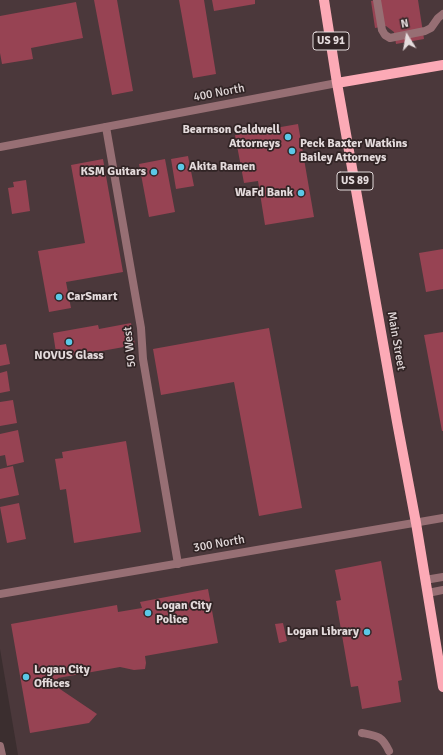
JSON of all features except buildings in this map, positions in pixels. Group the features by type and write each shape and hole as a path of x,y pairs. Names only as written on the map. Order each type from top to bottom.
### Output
{"main road":[{"name":"Main Street","path":"324,0 337,83 416,523 443,686"},
{"name":"400 North","path":"337,83 443,65"}],"street":[{"path":"377,0 382,30 385,35 390,38 425,31 431,28 443,14"},
{"name":"400 North","path":"0,147 337,83"},
{"name":"50 West","path":"106,127 141,328 143,359 178,564"},
{"name":"300 North","path":"0,594 443,518"},
{"path":"425,580 443,577"},
{"path":"428,593 443,590"},
{"path":"362,732 376,736 384,741 389,752"},
{"path":"0,746 2,755"}],"shaded area":[{"path":"0,0 443,0 443,755 18,755 0,649"}],"place":[{"name":"Bearnson Caldwell Attorneys","path":"288,137"},
{"name":"Peck Baxter Watkins Bailey Attorneys","path":"292,151"},
{"name":"Akita Ramen","path":"181,167"},
{"name":"KSM Guitars","path":"154,172"},
{"name":"WaFd Bank","path":"301,193"},
{"name":"CarSmart","path":"59,297"},
{"name":"NOVUS Glass","path":"69,342"},
{"name":"Logan City Police","path":"148,613"},
{"name":"Logan Library","path":"367,632"},
{"name":"Logan City Offices","path":"26,677"}]}
